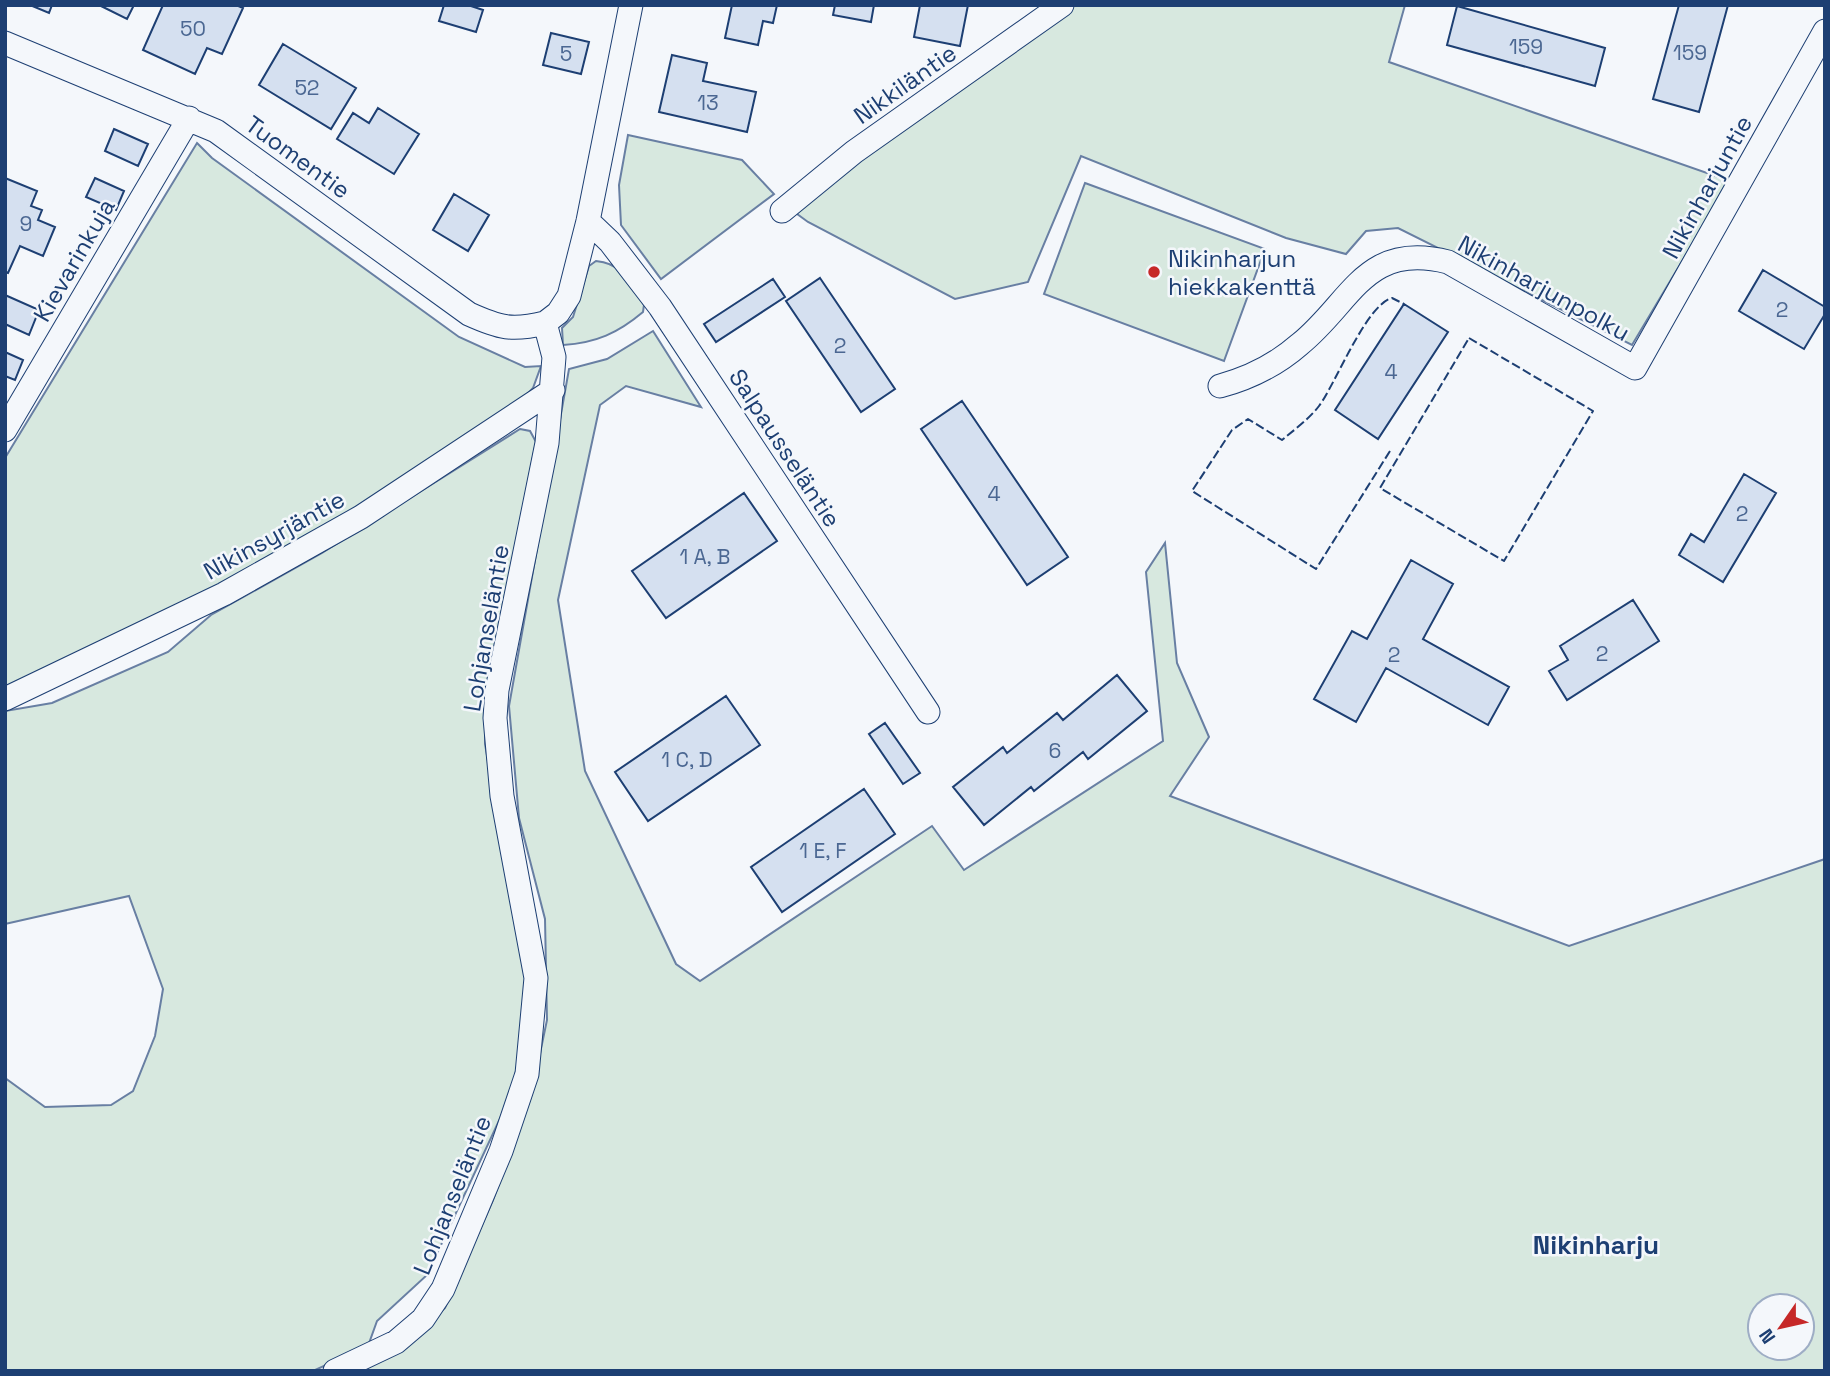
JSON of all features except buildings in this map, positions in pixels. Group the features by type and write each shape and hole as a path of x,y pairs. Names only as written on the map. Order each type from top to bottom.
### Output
{"street":[{"path":"545,323 558,313 569,296 588,221 631,5"},
{"name":"Nikkiläntie","path":"782,211 855,152 1062,5"},
{"name":"Nikinharjuntie","path":"1635,368 1825,31"},
{"name":"Tuomentie","path":"5,43 190,118 223,135 469,314 500,328 522,328 545,323"},
{"name":"Kievarinkuja","path":"5,430 190,118"},
{"name":"Salpausseläntie","path":"588,221 610,242 660,307 928,712"},
{"name":"Nikinharjunpolku","path":"1220,386 1253,377 1301,344 1352,286 1380,267 1400,258 1424,256 1448,262 1635,368"},
{"name":"Lohjanseläntie","path":"335,1371 396,1342 423,1319 443,1289 501,1151 527,1074 536,978 533,945 502,796 495,718 497,690 547,443 554,357 545,323"},
{"name":"Nikinsyrjäntie","path":"5,699 224,594 361,517 553,390"}],"shaded area":[{"path":"1073,5 1405,5 1389,62 1730,181 1632,345 1398,228 1366,231 1346,254 1286,238 1081,156 1028,282 955,299 808,222 793,211 859,158"},
{"path":"628,135 742,160 774,194 661,279 621,225 619,185"},
{"path":"197,143 212,158 459,337 525,367 541,366 533,388 521,401 327,527 188,605 5,687 5,458"},
{"name":"Nikinharjun hiekkakenttä","path":"1085,183 1265,249 1224,361 1044,294"},
{"path":"596,261 620,270 644,305 643,312 606,336 563,345 562,328 573,317 589,266"},
{"path":"653,331 701,407 626,386 600,405 558,600 585,771 676,964 700,981 932,826 964,870 1163,741 1146,572 1165,543 1177,663 1209,737 1170,796 1569,946 1825,859 1825,1371 358,1371 403,1347 445,1308 493,1200 531,1097 547,1020 545,919 519,818 509,706 569,369 607,359"},
{"path":"520,429 530,431 536,442 492,663 485,708 485,744 526,982 525,1027 511,1095 427,1275 377,1321 368,1346 313,1371 5,1371 5,1078 45,1107 111,1105 133,1091 155,1036 163,989 129,896 5,924 5,711 52,703 168,652 211,615 322,553"}],"fence":[{"path":"1390,451 1316,569 1192,491 1232,430 1248,419 1282,440 1301,424 1319,406 1372,315 1392,298 1404,304"},
{"path":"1469,338 1593,411 1504,561 1380,488 1469,338"}],"place":[{"name":"Nikinharjun hiekkakenttä","path":"1154,272"}],"district":[{"name":"Nikinharju","path":"1596,1245"}]}
